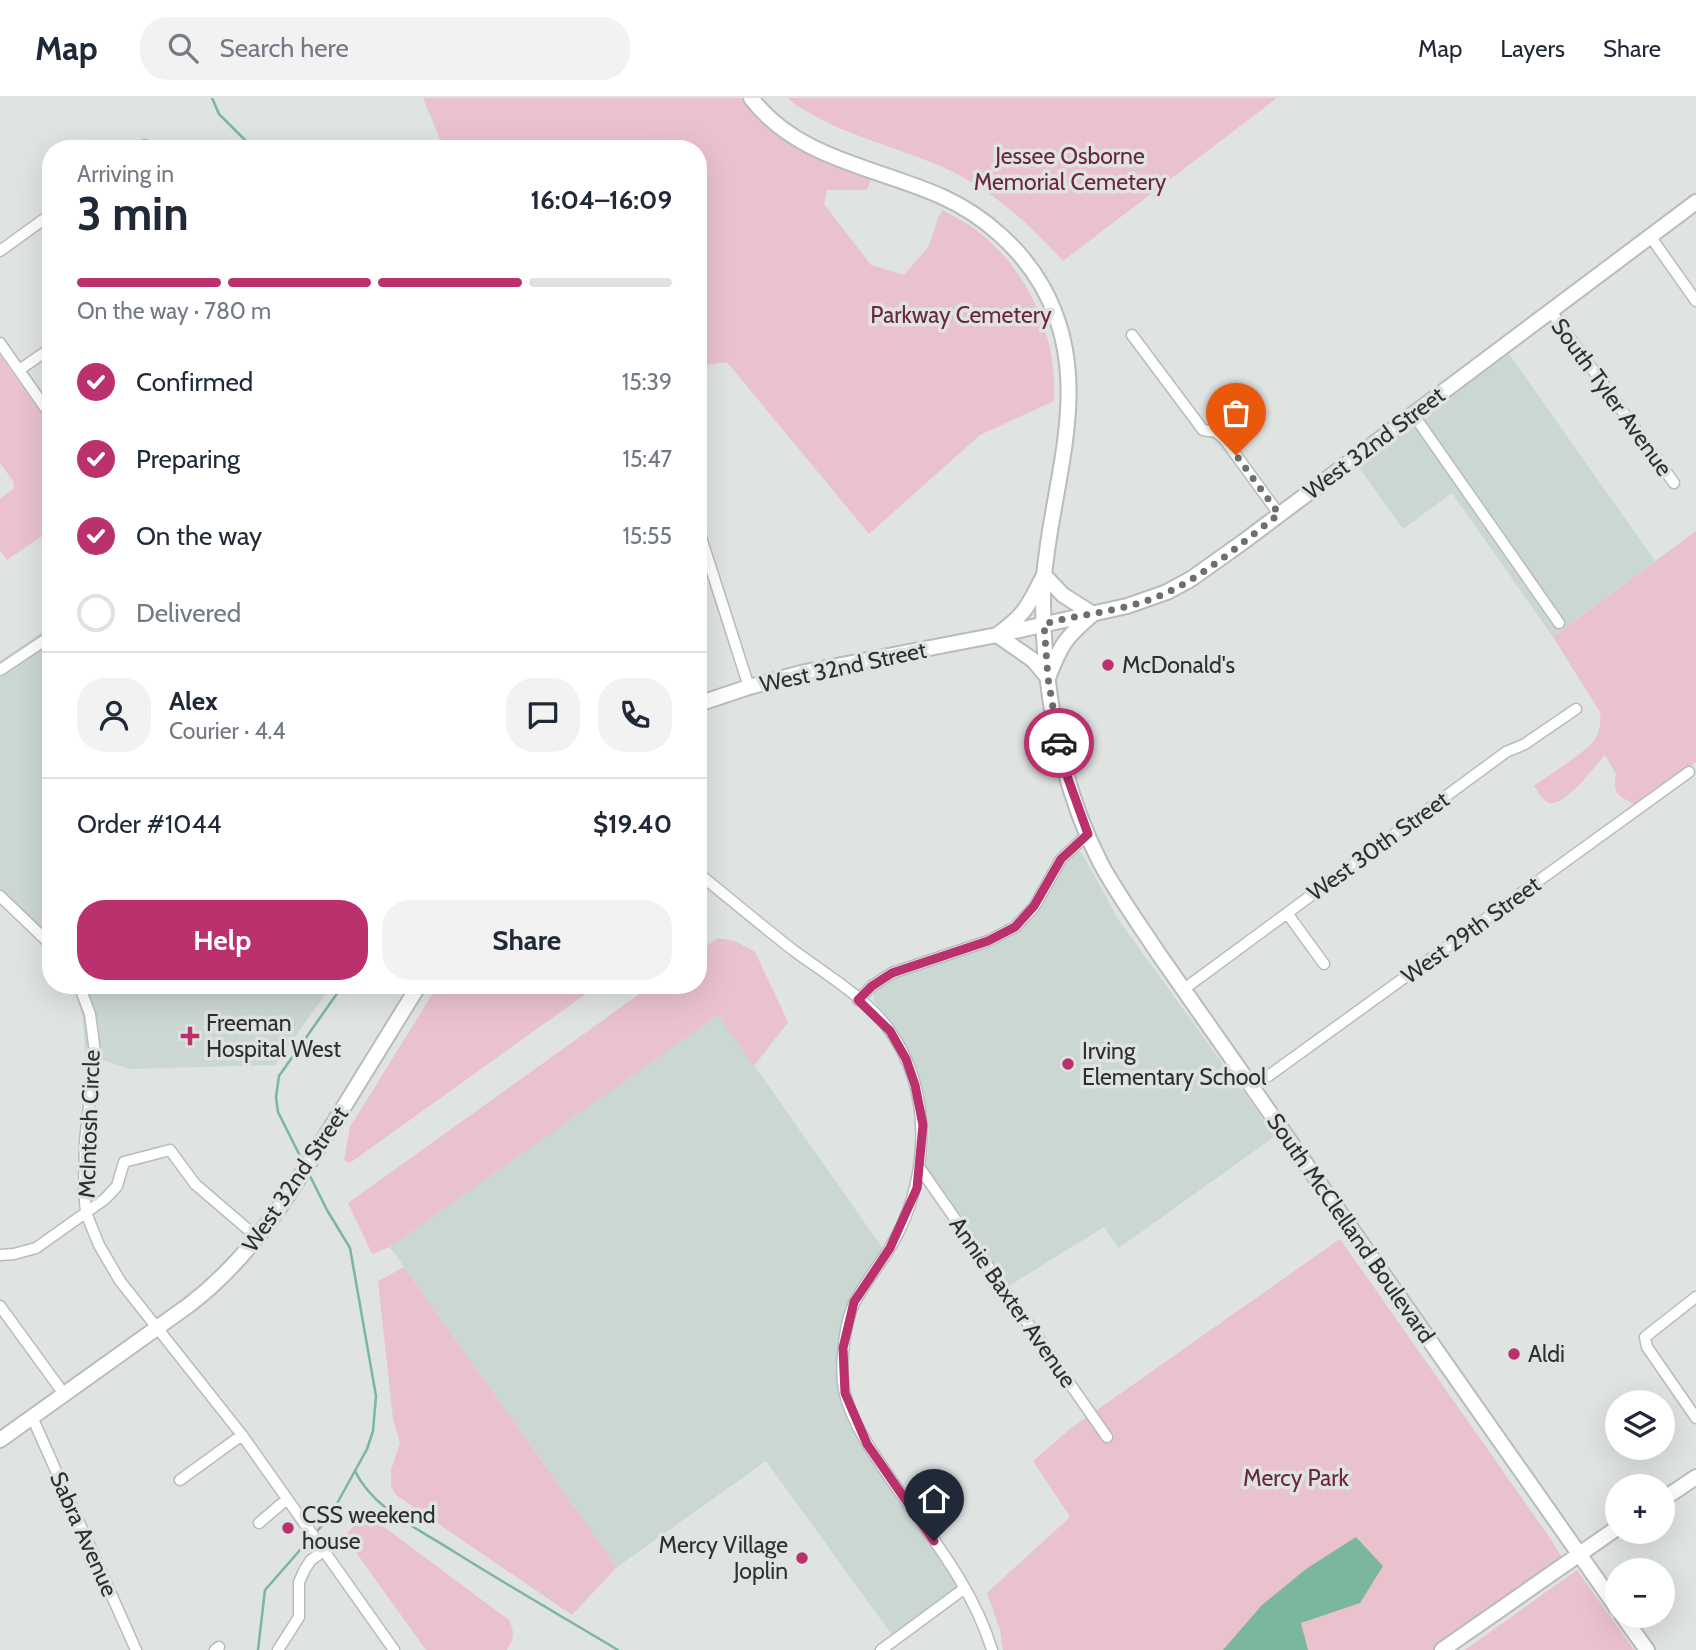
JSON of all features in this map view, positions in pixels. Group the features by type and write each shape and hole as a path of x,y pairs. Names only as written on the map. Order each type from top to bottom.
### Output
{"main road":[{"path":"751,98 769,120 789,135 821,151 947,199 993,228 1032,270 1051,302 1068,356 1070,380 1067,426 1044,575 1029,607 998,635 1033,660 1048,678 1058,652 1068,636 1093,614 1063,594 1044,575"},
{"name":"West 32nd Street","path":"707,701 749,687 862,660 998,635 1093,614 1163,594 1191,579 1696,202"},
{"name":"South McClelland Boulevard","path":"1044,575 1048,678 1061,759 1088,834 1116,888 1605,1591"},
{"name":"West 32nd Street","path":"0,1440 207,1291 237,1262 292,1191 413,994"},
{"path":"1675,1491 1696,1477"},
{"path":"1442,1650 1605,1536"},
{"path":"1631,1628 1647,1650"}],"street":[{"path":"0,251 42,221"},
{"path":"1650,236 1696,301"},
{"name":"South Tyler Avenue","path":"1550,310 1674,483"},
{"path":"1132,335 1203,430 1216,432 1225,440 1279,514"},
{"path":"0,344 42,403"},
{"path":"19,370 42,354"},
{"path":"1413,414 1559,623"},
{"path":"707,556 749,687"},
{"path":"0,670 42,642"},
{"name":"West 30th Street","path":"1184,989 1506,752 1525,744 1576,709"},
{"name":"West 29th Street","path":"1253,1087 1689,772"},
{"path":"858,1000 872,986 892,973 988,941 1015,927 1034,906 1061,859 1088,834"},
{"path":"707,880 858,1000 890,1031 906,1059 915,1085 923,1125 917,1188 890,1248 854,1302 843,1348 845,1393 867,1444 965,1588 984,1623 992,1650"},
{"path":"0,896 42,937"},
{"path":"1287,913 1324,964"},
{"name":"McIntosh Circle","path":"82,994 90,1014 94,1052 83,1170 86,1213 106,1261 242,1435 394,1650"},
{"path":"0,1255 36,1248 105,1199 117,1186 124,1162 170,1150 195,1184 258,1238"},
{"name":"Annie Baxter Avenue","path":"919,1167 1107,1437"},
{"path":"1696,1297 1645,1338 1647,1347 1696,1418"},
{"path":"0,1306 64,1394"},
{"name":"Sabra Avenue","path":"32,1417 136,1650"},
{"path":"180,1480 242,1435"},
{"path":"259,1523 287,1499"},
{"path":"278,1650 299,1617 299,1582 304,1569 324,1551"},
{"path":"881,1650 965,1588"}],"shaded area":[{"path":"1509,354 1655,561 1553,637 1452,493 1403,529 1358,466"},
{"path":"42,632 42,943 0,904 0,661"},
{"name":"Irving Elementary School","path":"1077,850 1082,853 1118,919 1275,1136 1119,1248 1104,1227 1007,1287 926,1172 929,1132 923,1091 910,1054 873,996 877,987 894,976 999,942 1019,930 1037,912 1071,854"},
{"name":"Freeman Hospital West","path":"76,994 326,994 275,1065 130,1069 85,1054 83,1018"},
{"path":"718,1014 886,1253 854,1302 843,1348 845,1393 867,1444 965,1588 895,1639 766,1461 617,1567 390,1247"},
{"path":"1356,1537 1383,1566 1360,1603 1301,1623 1308,1650 1223,1650 1262,1605 1306,1569"}],"green space":[{"name":"Parkway Cemetery","path":"423,98 742,98 753,114 782,139 871,180 867,190 827,190 824,204 871,265 904,275 929,246 943,210 972,227 994,246 1025,284 1045,329 1054,377 1054,401 980,435 869,534 727,362 707,365 707,140 440,140"},
{"name":"Jessee Osborne Memorial Cemetery","path":"788,98 1277,98 1063,261 1015,214 959,175 832,125 800,108"},
{"path":"0,355 42,414 42,536 7,560 0,550 0,499 14,488 13,481 0,463"},
{"path":"1696,531 1696,762 1636,805 1616,791 1616,774 1605,755 1571,792 1556,802 1547,802 1534,786 1592,743 1600,720 1600,712 1553,637"},
{"path":"718,938 735,941 755,952 788,1022 754,1066 718,1015 390,1247 372,1254 348,1203 639,994 707,994 707,946"},
{"path":"432,994 585,994 350,1163 344,1160 350,1127"},
{"name":"Mercy Park","path":"1340,1239 1565,1563 1443,1650 1003,1650 1000,1630 987,1593 1070,1517 1033,1461 1070,1429"},
{"path":"404,1267 617,1567 572,1615 396,1495 391,1486 391,1470 400,1443 393,1419 378,1281"},
{"path":"364,1512 509,1620 513,1635 507,1650 426,1650 345,1537"},
{"path":"1577,1570 1605,1609 1605,1628 1618,1628 1634,1650 1465,1650"}],"waterway":[{"path":"212,98 219,114 245,140"},
{"path":"302,1160 278,1112 276,1097 279,1076 337,994"},
{"path":"310,1176 350,1248 376,1396 373,1431 367,1449 329,1518 318,1530"},
{"path":"355,1471 373,1496 398,1517 618,1650"},
{"path":"258,1650 265,1590 308,1541"}],"way so far":[{"path":"1059,743 1048,678 1044,624 1127,606 1163,594 1191,579 1279,514 1236,455"}],"place":[{"name":"McDonald's","path":"1108,665"},
{"name":"Freeman Hospital West","path":"190,1036"},
{"name":"Irving Elementary School","path":"1068,1064"},
{"name":"Aldi","path":"1514,1354"},
{"name":"CSS weekend house","path":"288,1528"},
{"name":"Mercy Village Joplin","path":"802,1558"}],"route":[{"path":"934,1541 867,1444 845,1393 843,1348 854,1302 890,1248 917,1188 923,1125 915,1085 906,1059 890,1031 858,1000 882,978 994,938 1015,927 1029,914 1061,859 1088,834 1061,759 1059,743"}]}
